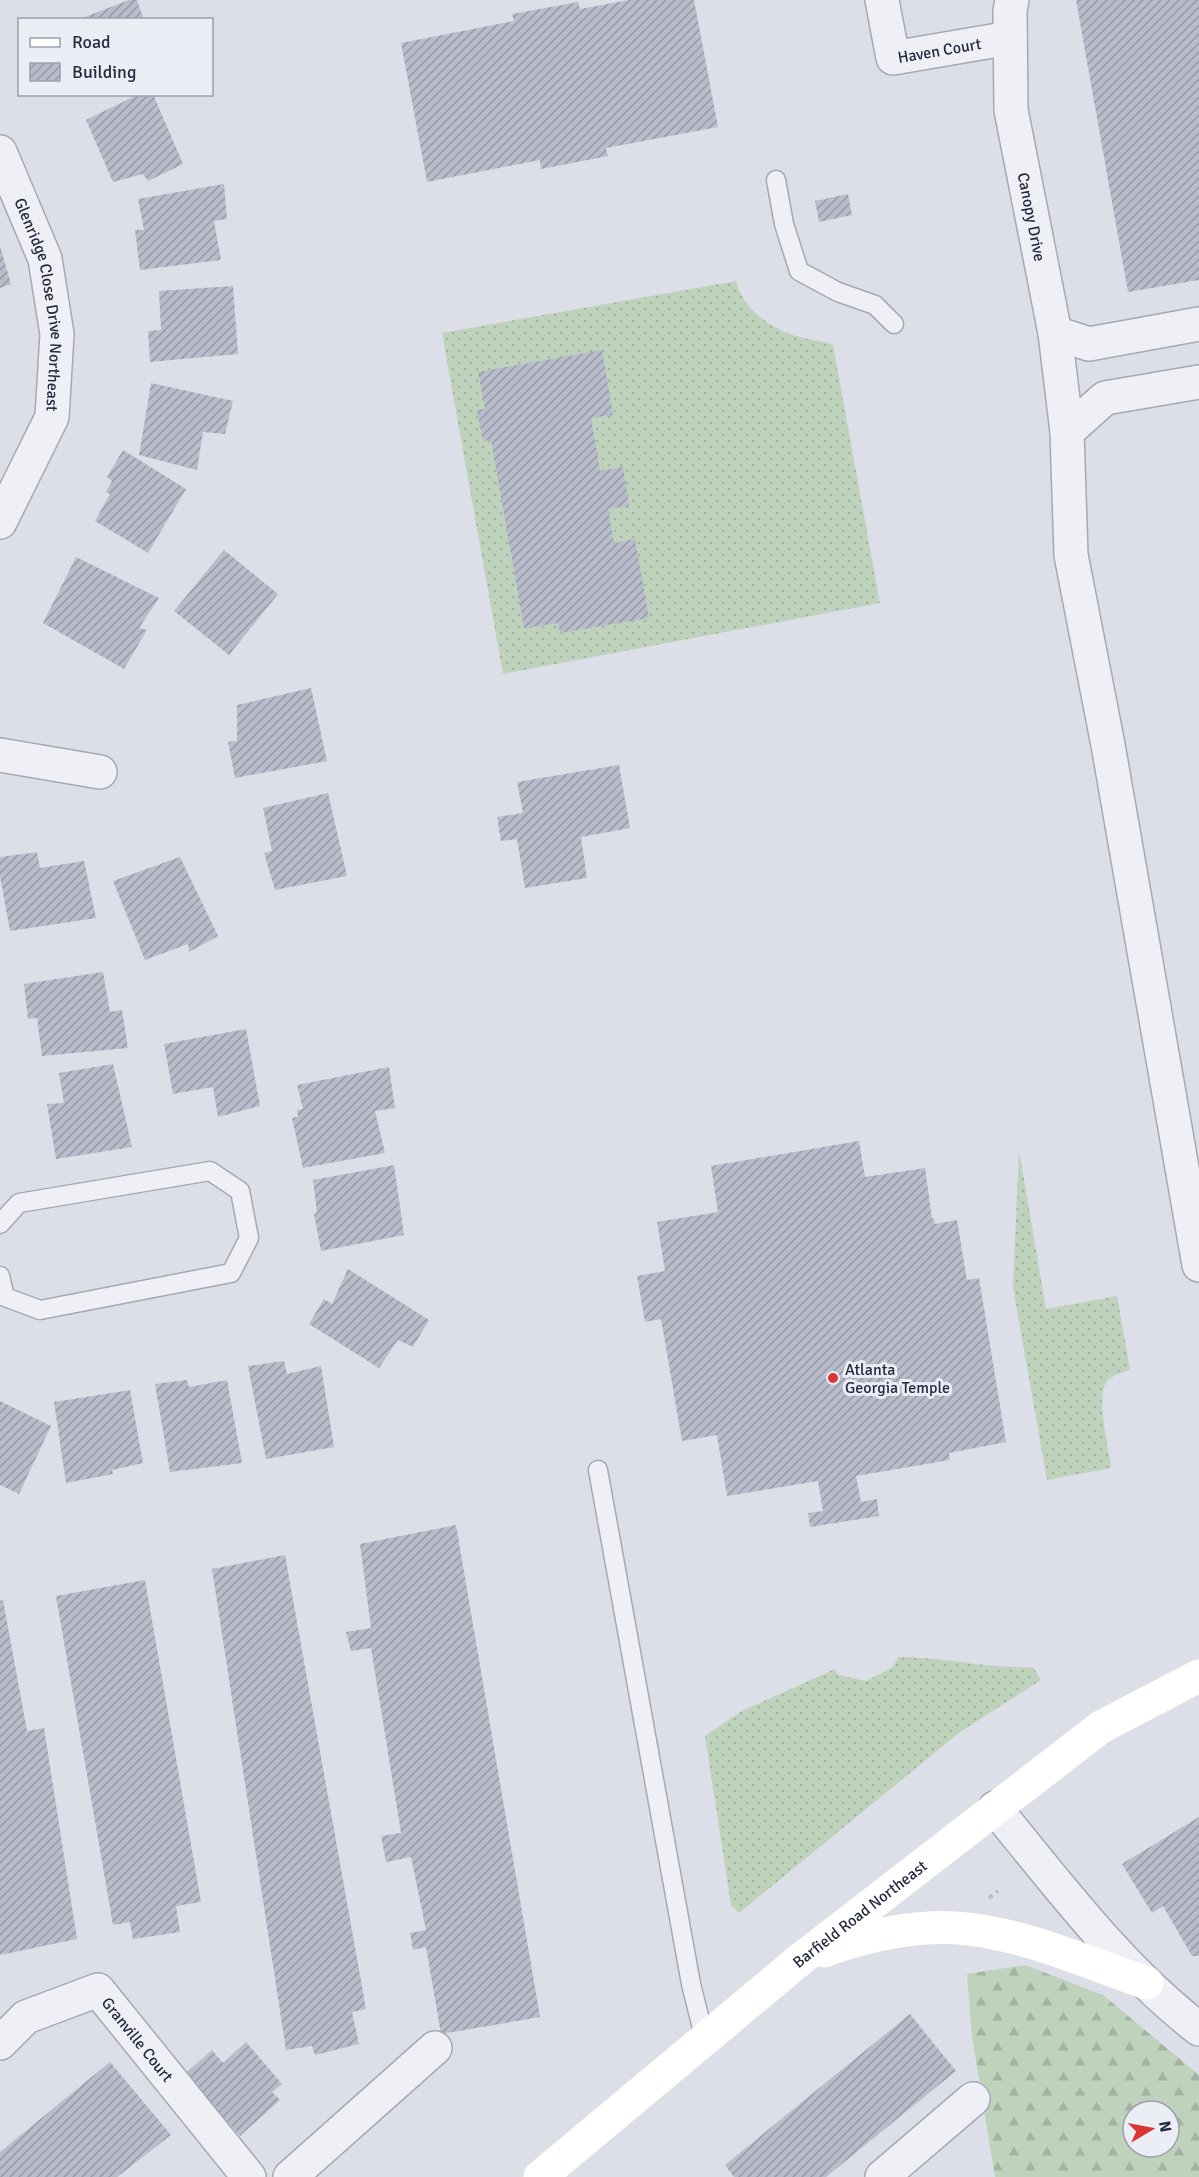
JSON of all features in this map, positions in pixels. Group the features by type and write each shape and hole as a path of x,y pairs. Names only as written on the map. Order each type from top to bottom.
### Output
{"street":[{"name":"Haven Court","path":"882,0 893,57 1010,38"},
{"name":"Canopy Drive","path":"1012,0 1011,110 1054,333 1067,432 1071,555 1108,745 1199,1265"},
{"name":"Glenridge Close Drive Northeast","path":"0,152 45,259 57,334 52,417 0,522"},
{"path":"1054,333 1089,344 1199,324"},
{"path":"1067,432 1105,398 1199,382"},
{"path":"0,756 100,772"},
{"name":"Barfield Road Northeast","path":"540,2177 802,1958 1101,1727 1199,1676"},
{"path":"995,1808 1081,1913 1147,1983 1199,2029"},
{"path":"802,1958 851,1940 885,1933 966,1928 1010,1936 1047,1947 1147,1983"},
{"name":"Granville Court","path":"0,2043 26,2017 98,1990 249,2177"},
{"path":"290,2177 435,2048"},
{"path":"882,2177 973,2098"}],"lane":[{"path":"776,180 784,224 799,271 838,292 875,305 894,324"},
{"path":"0,1224 19,1203 210,1171 240,1191 249,1238 231,1273 40,1310 5,1297 0,1276"},
{"path":"598,1470 691,1984 705,2040"}],"green space":[{"path":"736,281 744,300 768,323 786,333 833,345 880,603 503,674 442,333"},
{"path":"1019,1150 1046,1309 1117,1296 1130,1369 1110,1378 1103,1390 1104,1424 1111,1468 1047,1480 1013,1287"},
{"path":"898,1657 1033,1667 1041,1680 960,1732 739,1913 731,1905 705,1736 740,1712 835,1669 838,1675 866,1681 893,1667"},
{"path":"1025,1965 1103,1995 1199,2075 1199,2177 995,2177 972,2036 967,1974"}],"building":[{"path":"129,0 137,0 143,18 82,18"},
{"path":"629,0 694,0 718,127 606,148 608,156 541,169 540,160 427,182 401,43 514,21 512,14 578,2 580,9"},
{"path":"1076,0 1199,0 1199,280 1128,292"},
{"path":"135,96 154,96 183,164 148,181 143,174 113,182 86,120"},
{"path":"224,184 227,219 214,221 221,260 140,270 135,230 144,230 138,199"},
{"path":"848,194 852,215 819,222 815,201"},
{"path":"0,246 11,284 0,288"},
{"path":"233,286 238,354 150,362 148,331 161,330 159,291"},
{"path":"602,350 613,415 591,418 600,471 623,467 629,506 608,509 614,543 635,539 649,618 560,633 558,623 524,628 491,440 483,441 477,410 485,409 478,372"},
{"path":"151,383 233,401 225,434 203,432 197,470 139,455"},
{"path":"123,450 186,489 148,553 95,521 110,494 106,492 112,481 107,477"},
{"path":"224,550 278,594 229,655 174,611"},
{"path":"76,557 159,598 139,628 147,630 124,669 43,623"},
{"path":"311,688 327,761 235,778 228,742 237,741 237,705"},
{"path":"619,765 630,828 581,837 587,878 525,888 517,839 501,841 497,817 523,813 517,782"},
{"path":"328,793 347,876 275,890 264,853 272,851 263,808"},
{"path":"37,852 40,868 84,861 96,918 10,931 0,876 0,857"},
{"path":"180,857 218,936 189,952 188,944 145,960 113,881"},
{"path":"103,972 110,1012 122,1010 128,1048 42,1056 37,1018 28,1019 24,984"},
{"path":"246,1029 260,1106 218,1117 213,1087 173,1094 164,1044"},
{"path":"113,1064 132,1147 56,1159 47,1104 64,1103 59,1073"},
{"path":"389,1067 395,1108 375,1111 385,1153 303,1168 292,1118 298,1117 297,1110 303,1109 297,1085"},
{"name":"Atlanta Georgia Temple","path":"859,1141 865,1177 925,1168 932,1219 934,1218 935,1224 957,1220 967,1280 979,1278 1006,1442 949,1453 950,1460 856,1476 861,1502 877,1499 879,1516 810,1527 808,1513 823,1511 818,1481 727,1496 717,1435 682,1441 661,1319 645,1322 637,1276 665,1271 657,1222 718,1212 711,1166"},
{"path":"394,1165 404,1235 321,1251 314,1214 317,1213 313,1180"},
{"path":"348,1269 429,1320 413,1347 398,1340 379,1368 309,1324 324,1299 332,1304"},
{"path":"284,1361 287,1374 321,1366 334,1447 266,1459 248,1366"},
{"path":"187,1380 189,1387 227,1380 242,1463 170,1472 155,1384"},
{"path":"130,1390 143,1463 112,1470 113,1474 66,1483 54,1402"},
{"path":"0,1401 51,1426 19,1494 0,1485"},
{"path":"456,1525 540,2017 441,2034 426,1947 413,1950 410,1933 426,1930 411,1857 386,1862 381,1836 401,1833 371,1648 351,1651 346,1632 371,1628 360,1544"},
{"path":"285,1555 366,2009 352,2012 359,2044 315,2055 312,2046 286,2050 212,1569"},
{"path":"145,1580 201,1902 176,1906 180,1932 133,1939 130,1922 113,1925 56,1596"},
{"path":"3,1600 27,1731 44,1728 77,1939 0,1955 0,1601"},
{"path":"1199,1817 1199,1956 1192,1956 1163,1906 1152,1913 1122,1864"},
{"path":"910,2014 956,2071 826,2177 734,2177 725,2165"},
{"path":"246,2042 282,2084 272,2092 280,2100 240,2136 185,2074 212,2050 223,2063"},
{"path":"110,2062 171,2135 117,2177 0,2177 0,2152"}],"place":[{"name":"Atlanta Georgia Temple","path":"833,1378"}]}
